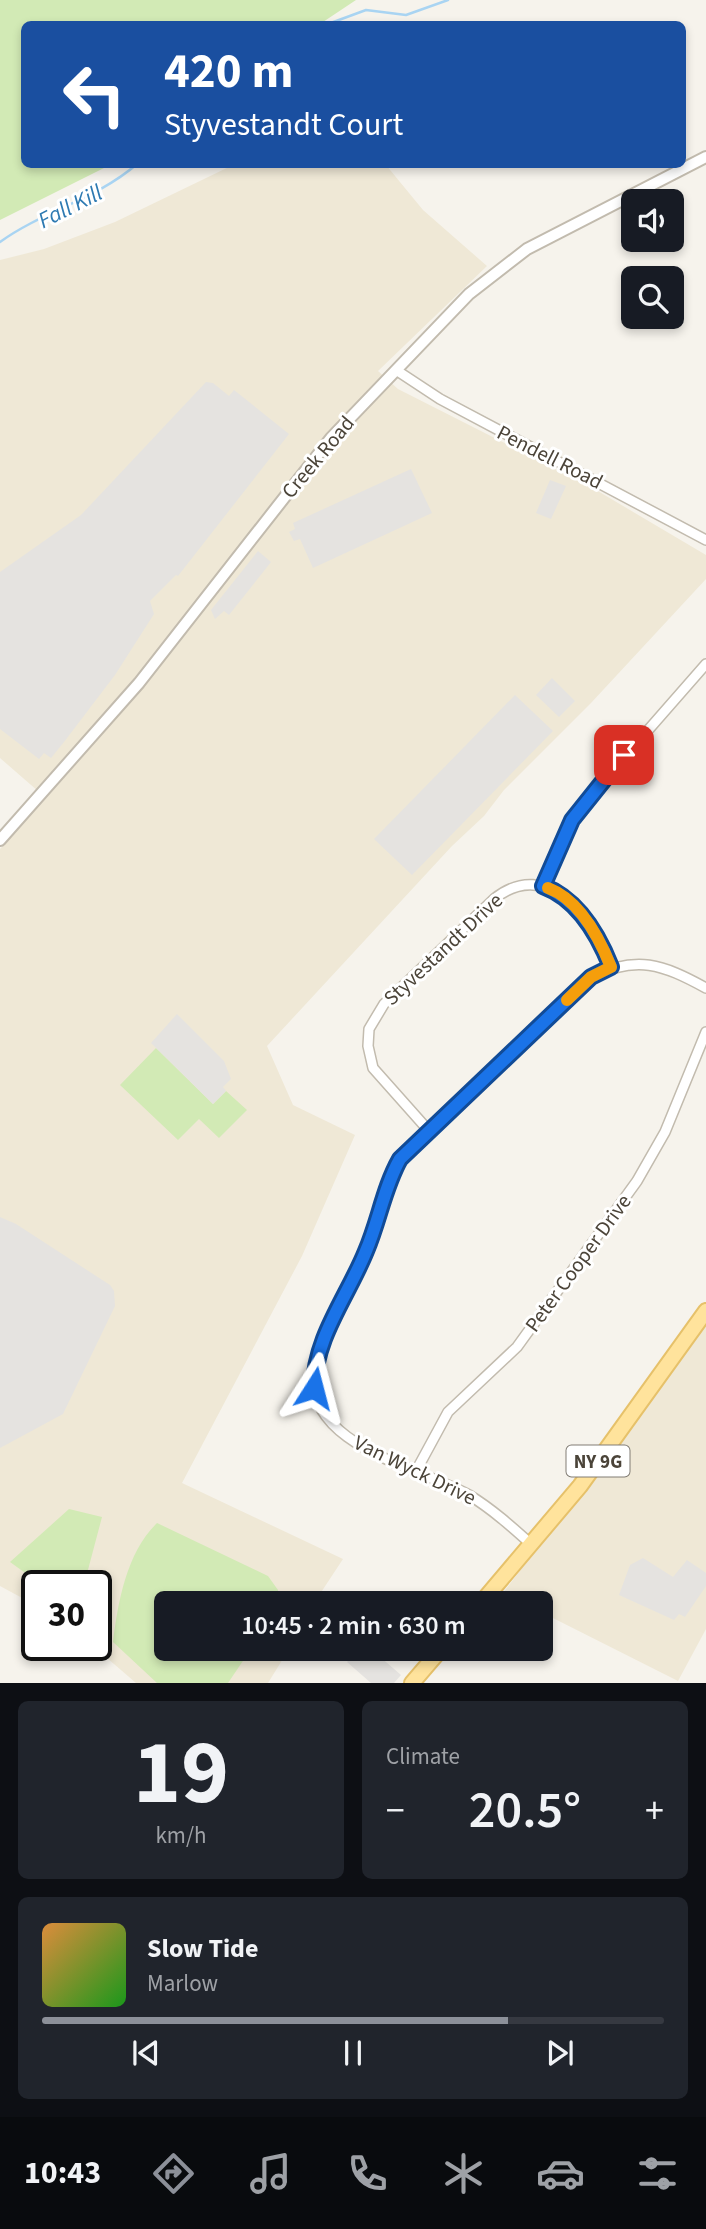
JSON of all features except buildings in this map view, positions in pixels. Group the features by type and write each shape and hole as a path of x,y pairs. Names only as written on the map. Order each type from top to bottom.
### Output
{"main road":[{"name":"NY 9G","path":"492,1591 580,1486 706,1311"},
{"path":"412,1683 431,1661"}],"street":[{"name":"Creek Road","path":"686,167 706,157"},
{"name":"Creek Road","path":"0,840 132,691 322,449 469,293 507,261 685,168"},
{"name":"Pendell Road","path":"396,369 440,400 706,540"},
{"path":"706,664 579,809 560,842 543,886 559,892 580,913 602,944 611,967 633,964 664,968 706,988"},
{"name":"Styvestandt Drive","path":"429,1131 373,1068 368,1046 372,1022 384,1003 494,899 515,887 543,886"},
{"name":"Van Wyck Drive","path":"532,1545 485,1505 357,1444 340,1432 326,1419 317,1403 314,1370 326,1333 366,1253 400,1159 591,977 611,967"},
{"name":"Peter Cooper Drive","path":"416,1471 448,1412 528,1334 643,1173 665,1132 706,1032"}],"shaded area":[{"path":"227,168 388,168 423,210 487,266 378,371 398,389 591,487 706,555 706,579 591,703 504,790 484,816 452,846 267,1046 293,1105 355,1135 302,1256 182,1483 343,1559 322,1591 154,1591 154,1661 282,1661 268,1683 136,1683 111,1661 112,1570 21,1570 21,1597 0,1586 0,849 46,798 0,758 0,260 44,249 115,222"},
{"path":"206,382 213,383 229,396 234,390 289,434 178,576 150,601 154,614 115,675 64,742 51,758 44,753 39,759 0,729 0,572 81,515"},
{"path":"411,469 432,513 313,568 300,539 294,541 289,532 295,529 293,523"},
{"path":"550,480 566,486 551,519 536,513"},
{"path":"258,551 271,562 229,615 224,611 215,619 211,610"},
{"path":"552,678 575,701 559,717 536,695"},
{"path":"515,695 553,731 412,875 374,839"},
{"path":"177,1014 224,1061 231,1079 223,1087 226,1091 213,1104 151,1043"},
{"path":"0,1217 16,1224 110,1285 114,1291 115,1306 63,1414 0,1448"},
{"path":"706,1325 706,1629 678,1681 553,1618 553,1591 505,1591"},
{"path":"643,1558 673,1577 687,1560 706,1573 706,1586 685,1617 679,1614 674,1620 619,1595 630,1565"},
{"path":"385,1661 401,1675 394,1683 371,1683 347,1662"}],"green space":[{"path":"0,0 356,0 324,21 21,21 21,168 104,168 0,220"},
{"path":"156,1048 213,1104 226,1091 247,1110 219,1138 199,1119 178,1140 120,1085"},
{"path":"69,1509 102,1517 88,1570 21,1570 10,1562"},
{"path":"157,1523 268,1576 278,1590 154,1591 154,1661 243,1661 228,1683 157,1683 113,1642 126,1578 138,1548"}],"waterway":[{"name":"Fall Kill","path":"336,21 366,10 406,15 448,0"},
{"name":"Fall Kill","path":"0,242 105,187 132,168"}],"slow traffic":[{"path":"548,888 559,892 580,913 602,944 611,967 591,977 567,1000"}],"route":[{"path":"314,1388 314,1370 326,1333 366,1253 389,1182 400,1159 591,977 611,967 602,944 580,913 559,892 543,886 560,842 572,820 624,755"}]}
